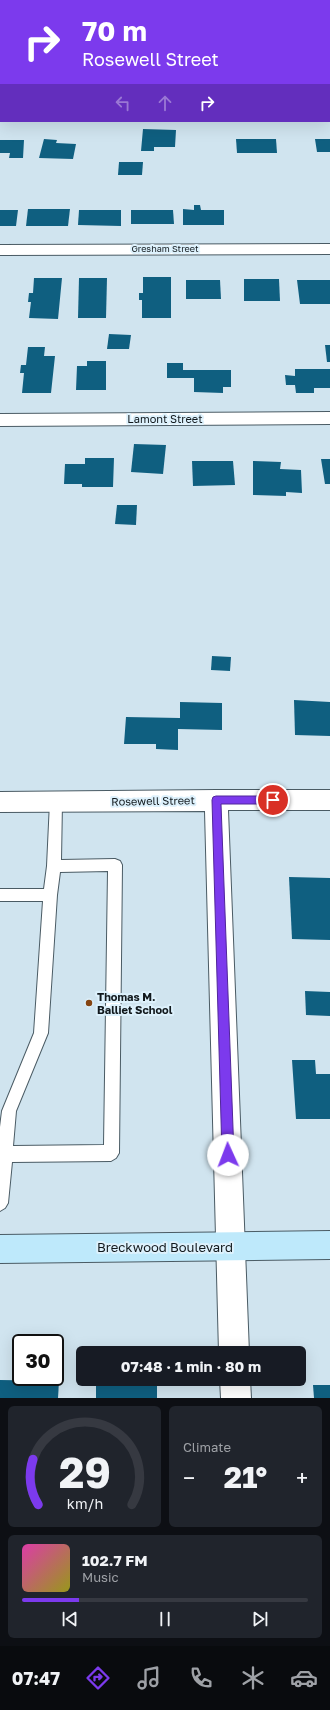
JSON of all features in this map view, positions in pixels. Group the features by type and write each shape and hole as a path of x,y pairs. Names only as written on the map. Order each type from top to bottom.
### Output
{"main road":[{"name":"Breckwood Boulevard","path":"0,1249 330,1245"}],"street":[{"name":"Gresham Street","path":"0,250 330,248"},
{"name":"Lamont Street","path":"0,420 330,418"},
{"path":"216,800 234,1346"},
{"name":"Rosewell Street","path":"0,802 330,800"},
{"path":"235,1386 236,1398"}],"lane":[{"path":"0,1203 9,1111 41,1033 50,895 54,866 56,802"},
{"path":"5,1154 111,1153 115,865 54,866"},
{"path":"0,895 50,895"}],"building":[{"path":"143,129 176,130 175,147 154,147 154,151 141,151"},
{"path":"44,139 57,140 56,143 76,144 73,159 39,158"},
{"path":"236,139 276,139 277,153 237,153"},
{"path":"315,139 330,139 330,152 317,152"},
{"path":"0,140 24,140 23,158 9,158 10,153 0,153"},
{"path":"119,162 143,162 142,175 118,175"},
{"path":"194,205 200,205 201,210 224,210 224,225 183,225 183,209 194,210"},
{"path":"28,209 70,209 68,226 26,226"},
{"path":"0,210 18,210 16,226 0,226"},
{"path":"79,210 121,210 121,226 78,225"},
{"path":"131,210 173,210 174,224 131,224"},
{"path":"143,277 171,277 171,318 142,318 142,300 139,300 139,293 143,293"},
{"path":"34,278 62,278 58,319 29,318 31,302 28,302 29,293 33,293"},
{"path":"79,278 107,278 106,318 78,318"},
{"path":"244,279 279,279 280,301 244,301"},
{"path":"186,280 220,280 221,299 186,299"},
{"path":"297,280 330,280 330,304 300,304"},
{"path":"109,334 131,335 129,349 107,349"},
{"path":"325,345 330,345 330,362 327,362"},
{"path":"28,347 45,347 44,356 55,356 51,393 22,393 24,373 20,373 21,365 26,365"},
{"path":"87,361 106,361 106,390 76,390 77,366 87,366"},
{"path":"167,363 183,363 183,370 231,370 231,387 223,387 223,393 194,392 194,378 167,378"},
{"path":"295,369 330,369 330,388 314,388 314,393 296,393 295,385 286,385 285,375 295,376"},
{"path":"134,444 166,445 163,474 131,472"},
{"path":"85,458 114,458 113,487 82,487 82,484 64,484 65,464 85,464"},
{"path":"321,459 330,459 330,484 325,484"},
{"path":"192,461 233,461 235,485 193,486"},
{"path":"253,461 281,462 280,469 301,470 302,493 286,492 286,496 253,495"},
{"path":"117,505 137,505 136,525 115,524"},
{"path":"212,656 231,657 230,671 211,670"},
{"path":"294,700 330,702 330,736 295,735"},
{"path":"180,702 222,703 222,730 178,729 178,750 156,749 156,744 124,744 126,717 180,718"},
{"path":"289,877 330,878 330,940 292,939"},
{"path":"305,991 330,992 330,1016 306,1015"},
{"path":"292,1060 315,1060 316,1074 330,1074 330,1119 296,1119"},
{"path":"0,1380 12,1380 12,1386 59,1386 58,1398 0,1398"},
{"path":"313,1385 330,1385 330,1398 314,1398"},
{"path":"96,1386 157,1386 157,1398 96,1398"}],"place":[{"name":"Thomas M. Balliet School","path":"89,1003"}],"route":[{"path":"228,1155 216,800 273,800"}]}
